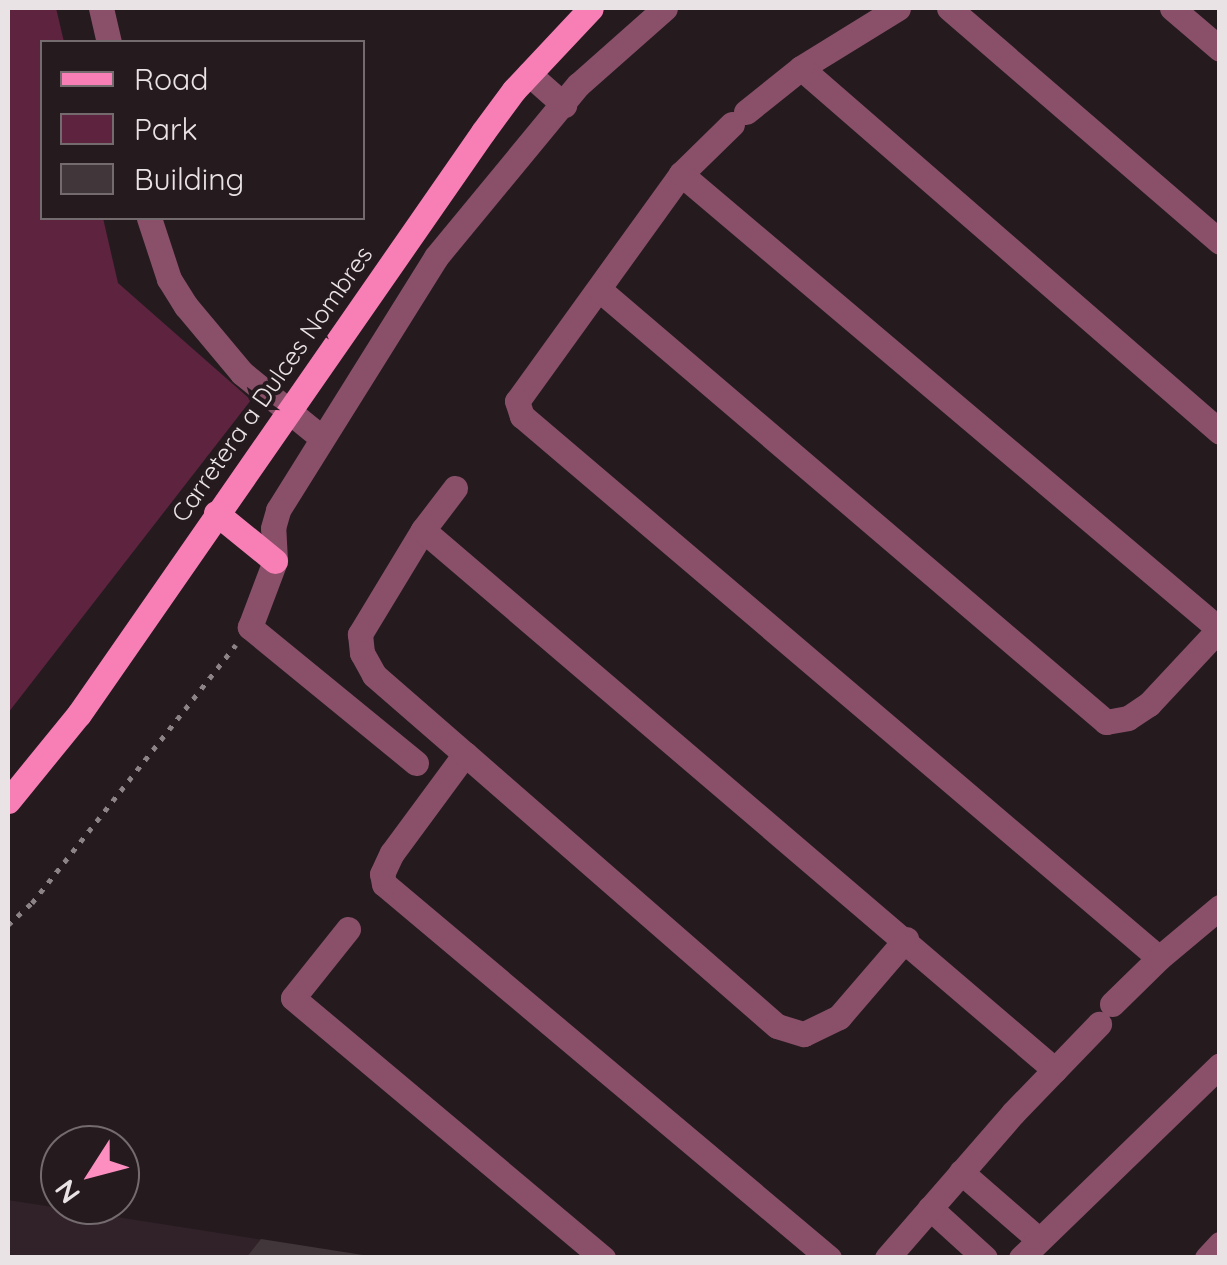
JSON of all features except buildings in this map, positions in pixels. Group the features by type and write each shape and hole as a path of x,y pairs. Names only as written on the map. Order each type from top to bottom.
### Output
{"main road":[{"name":"Carretera a Dulces Nombres","path":"8,800 79,714 482,132 591,8"},
{"path":"216,513 275,561"}],"street":[{"path":"101,8 109,40"},
{"path":"416,763 250,627 275,561 273,528 278,510 436,258 578,85 664,8"},
{"path":"898,8 801,68 739,118 681,174 518,402 522,416 1159,958"},
{"path":"949,8 1220,242"},
{"path":"1172,8 1220,48"},
{"path":"801,68 1220,432"},
{"path":"529,74 564,105"},
{"path":"601,291 1095,716 1117,721 1138,713 1220,629 681,174"},
{"path":"150,220 164,268 186,306 242,373 287,414 322,438"},
{"path":"455,488 423,530 360,634 362,652 374,676 777,1026 804,1034 839,1017 906,939"},
{"path":"423,530 1055,1070"},
{"path":"465,754 392,852 382,874 384,884 829,1258"},
{"path":"887,1258 1105,1014 1159,958 1220,908"},
{"path":"348,929 293,998 603,1258"},
{"path":"962,1172 1030,1248 1220,1065"},
{"path":"930,1208 985,1258"},
{"path":"1206,1258 1220,1244"}],"path":[{"path":"8,924 32,902 250,627"}],"shaded area":[{"path":"8,1200 40,1205 40,1225 140,1225 140,1221 372,1257 8,1257"}],"green space":[{"path":"8,8 56,8 64,40 40,40 40,220 103,220 118,283 251,400 8,713"}]}
